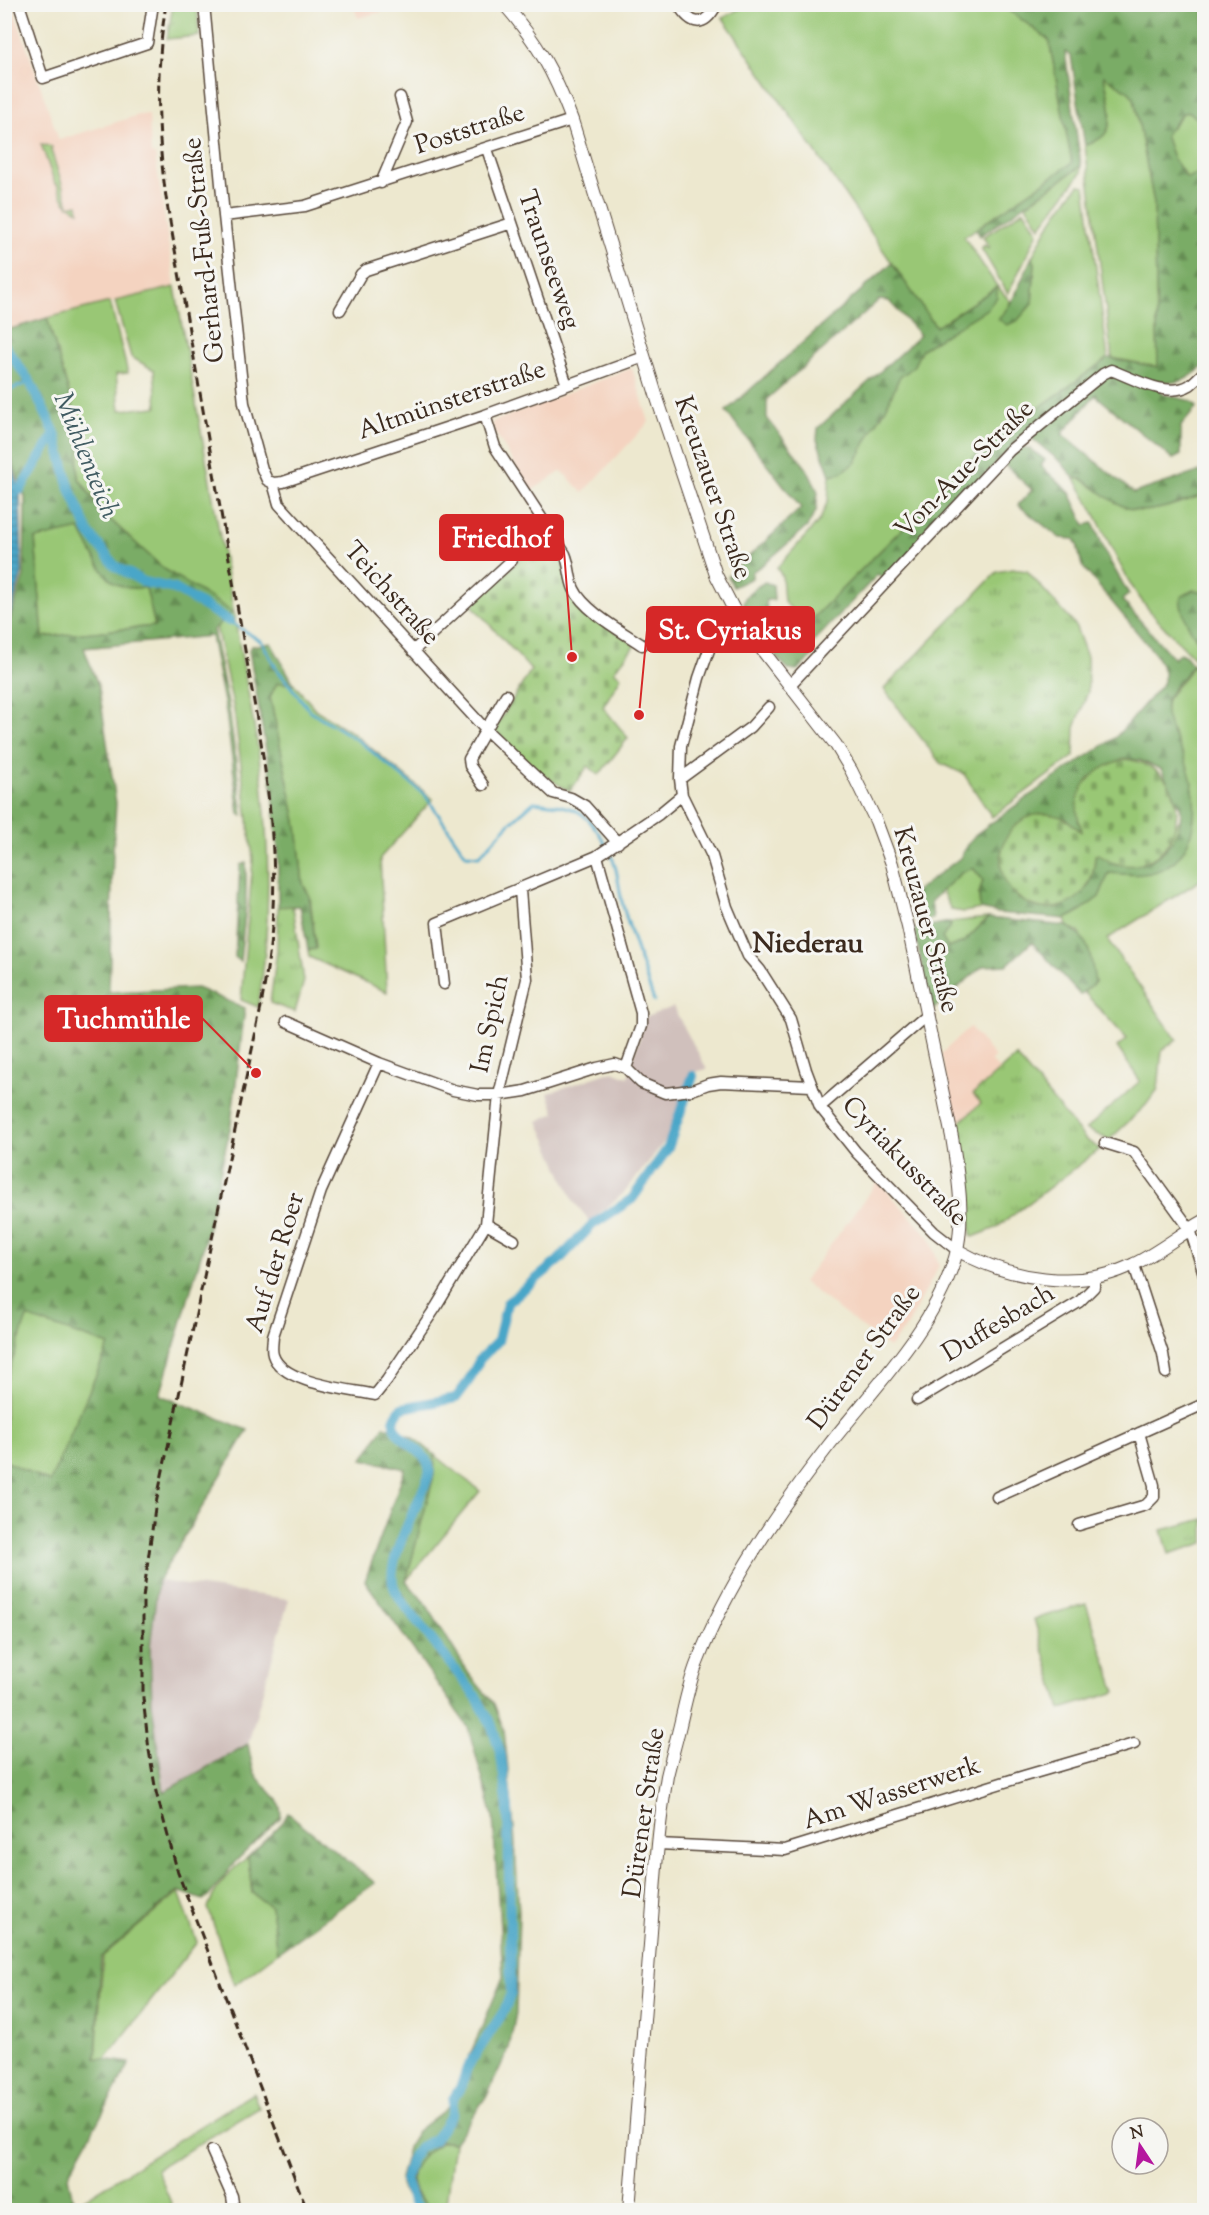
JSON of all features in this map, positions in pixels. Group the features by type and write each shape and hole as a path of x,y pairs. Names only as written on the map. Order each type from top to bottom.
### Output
{"main road":[{"name":"Kreuzauer Straße","path":"504,4 539,47 561,91 572,120 644,357 719,582 733,608 789,687 836,745 876,821 892,864 927,1015 957,1170 960,1233 957,1250"},
{"path":"957,1250 976,1260 1040,1277 1069,1280 1094,1278 1134,1264 1204,1221"},
{"name":"Dürener Straße","path":"629,2211 658,1844 667,1776 690,1685 737,1576 780,1509 894,1364 926,1319 948,1279 957,1250"}],"street":[{"path":"19,4 43,78 147,44 153,4"},
{"path":"678,4 690,20 698,22 708,17 717,4"},
{"name":"Gerhard-Fuß-Straße","path":"205,10 244,403 262,469 267,480 273,483"},
{"name":"Poststraße","path":"381,183 407,122 400,97"},
{"name":"Poststraße","path":"224,216 305,206 572,120"},
{"name":"Traunseeweg","path":"487,149 567,385"},
{"path":"340,310 361,274 366,270 512,223"},
{"name":"Altmünsterstraße","path":"273,483 283,482 485,415 644,357"},
{"name":"Von-Aue-Straße","path":"789,687 1009,451 1103,374 1111,370 1155,387 1170,390 1191,384 1204,372"},
{"path":"485,415 495,447 565,554 578,597 593,611 642,645"},
{"name":"Teichstraße","path":"273,483 279,504 486,730 553,793 571,798 585,806 608,849 641,1013 640,1026 626,1068"},
{"path":"413,651 512,560"},
{"name":"Cyriakusstraße","path":"733,608 716,630 699,678 681,746 682,795 712,856 726,906 748,956 791,1019 811,1086 820,1107 856,1152 934,1232 957,1250"},
{"path":"483,785 470,766 469,759 506,695"},
{"path":"680,779 751,727 770,707"},
{"path":"444,984 437,923 520,890 608,849 682,795"},
{"name":"Im Spich","path":"486,1224 500,1095 527,979 520,890"},
{"path":"820,1107 927,1015"},
{"path":"286,1022 379,1064 453,1090 478,1095 500,1095 525,1091 597,1068 615,1065 626,1068 640,1083 665,1093 686,1091 721,1082 811,1086"},
{"name":"Auf der Roer","path":"379,1064 321,1191 273,1336 273,1354 281,1368 296,1377 375,1395 436,1307 486,1224"},
{"path":"1105,1143 1134,1152 1190,1229 1204,1274"},
{"path":"486,1224 514,1240"},
{"path":"1134,1264 1163,1354 1166,1373"},
{"name":"Duffesbach","path":"917,1400 1079,1302 1094,1287 1094,1278"},
{"path":"997,1497 1204,1404"},
{"path":"1079,1525 1146,1505 1154,1497 1154,1485 1139,1433"},
{"name":"Am Wasserwerk","path":"658,1844 785,1850 1134,1744"},
{"path":"212,2151 232,2196 234,2211"}],"shaded area":[{"path":"12,4 59,140 139,115 149,114 151,154 155,155 175,287 47,318 5,331 4,5"},
{"path":"353,5 389,5 382,12 358,18"},
{"path":"632,368 649,422 583,493 562,471 531,491 495,432 492,422"},
{"path":"673,1007 707,1069 695,1072 684,1086 672,1132 624,1193 590,1221 574,1202 538,1121 555,1113 548,1093 613,1071 628,1077 646,1017"},
{"path":"970,1027 995,1057 991,1061 1000,1070 973,1094 981,1103 957,1125 941,1054"},
{"path":"878,1181 930,1238 939,1265 909,1323 889,1348 803,1282"},
{"path":"158,1581 289,1599 248,1744 164,1793 152,1704 150,1647"}],"green space":[{"path":"173,5 197,5 199,36 167,39"},
{"path":"746,5 1002,5 1049,40 1072,163 964,237 997,286 1010,301 1008,309 1032,304 1035,263 1032,257 1047,228 1065,203 1079,185 1085,186 1108,358 981,450 807,624 784,602 782,576 777,568 820,520 828,500 830,475 840,473 855,463 886,408 899,378 913,367 922,349 960,325 997,287 936,327 723,18"},
{"path":"1002,5 1204,5 1204,125 1190,112 1183,113 1165,135 1173,158 1187,178 1204,171 1204,366 1184,380 1160,381 1162,394 1191,401 1197,407 1181,426 1181,455 1173,459 1095,395 1062,434 1134,493 1204,470 1204,495 1151,510 1128,508 1114,502 1082,479 1074,478 1062,463 1025,433 884,579 878,574 807,649 813,655 798,670 789,670 760,637 747,617 744,601 753,590 765,582 773,585 774,600 766,600 770,621 781,633 794,640 807,624 981,450 1108,358 1158,367 1154,203 1134,98 1129,92 1104,76 1110,108 1109,124 1102,137 1085,146 1071,56 1065,52 1081,166 980,236 976,229 1072,163 1049,40"},
{"path":"1104,75 1134,98 1154,203 1158,367 1112,358 1085,146 1102,137 1109,124 1110,107"},
{"path":"1190,112 1204,125 1204,171 1187,178 1173,158 1165,135 1183,113"},
{"path":"41,144 52,147 51,150 69,205 55,184"},
{"path":"1081,166 1081,173 1040,227 1026,205"},
{"path":"78,204 79,211 74,209 70,206"},
{"path":"1024,210 1038,232 1008,294 981,248 985,245 988,249 990,248 983,237"},
{"path":"1032,257 1035,263 1032,304 1017,321 1007,325 998,319 1013,298"},
{"path":"892,263 936,327 997,287 997,297 987,309 922,349 913,367 899,378 886,408 855,463 840,473 830,475 817,440 818,428 920,335 889,301 879,300 767,399 767,418 807,469 818,492 816,511 807,527 752,572 752,578 733,587 728,576 801,508 726,411"},
{"path":"175,287 257,742 265,808 268,908 258,1007 241,1000 253,859 234,710 216,626 182,580 164,569 102,512 79,478 81,434 47,318 110,302 128,373 116,374 120,410 157,407 154,370 131,357 115,301"},
{"path":"47,318 81,434 79,479 102,512 164,569 233,612 213,630 229,709 243,816 239,814 226,712 211,636 84,648 99,688 116,803 109,992 197,988 245,1008 231,1124 204,1245 160,1395 248,1430 158,1581 150,1647 152,1704 164,1792 248,1744 255,1773 276,1799 281,1811 280,1818 235,1862 209,1896 203,1900 178,1891 101,1957 96,2058 130,2063 68,2176 75,2210 5,2210 4,1621 7,1615 4,1609 5,1461 50,1482 109,1345 27,1317 5,1383 4,638 24,576 25,497 5,441 4,331","holes":["80,529 108,578 125,587 146,588 155,626 43,637 35,539"]},
{"path":"1019,447 1031,449 1045,460 1041,466 1070,493 1085,525 1093,523 1108,558 1129,594 1122,600 1174,659 1180,653 1186,656 1193,665 1170,693 1166,702 1166,710 1169,725 1191,777 1194,793 1193,826 1181,854 1169,865 1143,874 1109,873 1099,897 1065,919 998,913 980,909 979,894 983,880 973,868 961,873 931,901 933,919 917,922 913,916 910,896 960,858 976,834 1116,737 1164,682 1164,672 1156,655 1082,566 1074,539 1060,538 1018,505 1032,490 1003,463","holes":["1124,759 1139,760 1161,769 1181,809 1180,824 1173,840 1163,852 1149,862 1114,863 1098,854 1095,855 1091,881 1080,895 1039,908 1019,899 1013,893 1072,824 1081,832 1078,820"]},
{"path":"1074,478 1082,479 1114,502 1142,511 1204,495 1204,878 1107,939 1177,1040 1162,1050 1158,1089 1146,1105 1109,1140 1086,1129 1140,1081 1117,1047 1127,1039 1084,992 1095,982 1079,932 1067,926 1065,919 1099,897 1109,873 1137,874 1195,801 1186,763 1165,715 1167,699 1197,661 1155,617 1133,588"},
{"path":"80,529 96,560 129,588 146,587 155,626 43,637 35,539"},
{"path":"547,533 561,555 568,590 574,601 635,645 614,671 621,677 603,707 628,738 599,775 588,766 570,791 539,771 494,730 531,670 472,605"},
{"path":"1012,569 1027,571 1075,625 1087,657 1088,692 1075,728 1074,756 992,817 964,774 940,763 884,689 997,572"},
{"path":"1193,590 1204,592 1204,650 1188,625 1182,610 1181,597"},
{"path":"271,643 294,684 277,683 270,697 297,826 303,884 309,896 316,949 308,950 300,906 278,907 278,851 273,791 249,650 251,646"},
{"path":"277,683 294,684 316,710 354,734 433,799 380,858 387,992 309,957 308,950 316,949 310,896 303,884 297,826 270,697"},
{"path":"1124,759 1151,767 1168,782 1176,802 1176,822 1169,842 1155,857 1137,865 1114,863 1098,854 1095,855 1091,877 1085,890 1080,896 1063,906 1036,907 1014,894 1004,878 1001,861 1004,844 1012,829 1025,819 1042,814 1063,818 1081,832 1077,804 1085,784 1101,769"},
{"path":"246,863 246,905 240,961 235,957 240,865"},
{"path":"973,868 983,880 979,894 980,909 964,912 951,910 942,891 961,873"},
{"path":"293,906 304,981 295,1012 270,1003 277,951 278,907"},
{"path":"988,918 964,942 947,948 941,938 951,925 949,922"},
{"path":"988,918 1067,926 1086,943 1095,982 1080,995 1032,942 1007,965 983,966 932,1010 914,929 949,922 951,925 942,938 948,948 964,942"},
{"path":"1016,1056 1086,1140 1100,1149 996,1228 973,1237 957,1125 981,1103 973,1094"},
{"path":"27,1316 109,1345 50,1482 5,1461 5,1383"},
{"path":"384,1426 414,1438 435,1455 434,1475 406,1581 426,1604 469,1674 494,1704 504,1730 514,1828 519,1913 516,2013 509,2048 488,2094 454,2143 441,2141 416,2164 411,2178 412,2186 416,2195 434,2210 414,2210 402,2189 400,2178 409,2144 417,2131 448,2107 503,1977 493,1817 468,1727 365,1581 405,1469 363,1459"},
{"path":"435,1455 480,1491 406,1581 434,1475"},
{"path":"1204,1519 1204,1543 1169,1554 1162,1530"},
{"path":"1086,1604 1116,1692 1061,1709 1034,1619"},
{"path":"288,1813 375,1883 277,1953 271,1907 252,1893 248,1857 283,1822"},
{"path":"248,1857 252,1893 271,1907 277,1953 234,1985 208,1908 214,1893 224,1880"},
{"path":"179,1892 197,1942 104,2061 96,2059 103,1956"},
{"path":"253,2093 259,2108 157,2169 174,2210 75,2210 73,2206"},
{"path":"442,2142 454,2143 445,2210 429,2206 423,2201 417,2195 412,2179 418,2160"}],"water":[{"path":"5,451 20,490 22,574 5,631"}],"waterway":[{"name":"Mühlenteich","path":"4,345 30,382 55,433 70,489 89,533 115,566 144,582 175,589 229,621"},
{"path":"4,392 30,382"},
{"path":"20,490 55,433"},
{"path":"229,621 262,642 276,668 310,711 359,741 425,795 466,855 479,856 511,822 534,802 569,808 585,816 606,845"},
{"path":"609,851 616,870 629,927 654,1001"},
{"path":"420,2210 413,2203 405,2180 410,2160 420,2147 434,2140 452,2113 453,2099 461,2086 467,2068 504,2011 511,1993 508,1808 501,1755 492,1726 477,1698 403,1603 394,1587 392,1576 394,1562 429,1474 429,1464 424,1456 399,1435 395,1427 395,1418 402,1408 456,1398 468,1382 480,1359 498,1341 507,1303 558,1261 592,1225 632,1199 668,1148 693,1076"}],"railway":[{"path":"166,4 160,55 159,129 167,204 261,742 271,824 274,886 270,946 260,1012 155,1508 143,1598 143,1698 156,1792 178,1873 307,2210"}],"place":[{"name":"Friedhof","path":"572,657"},
{"name":"St. Cyriakus","path":"639,715"},
{"name":"Tuchmühle","path":"256,1073"}],"district":[{"name":"Niederau","path":"808,945"}]}
